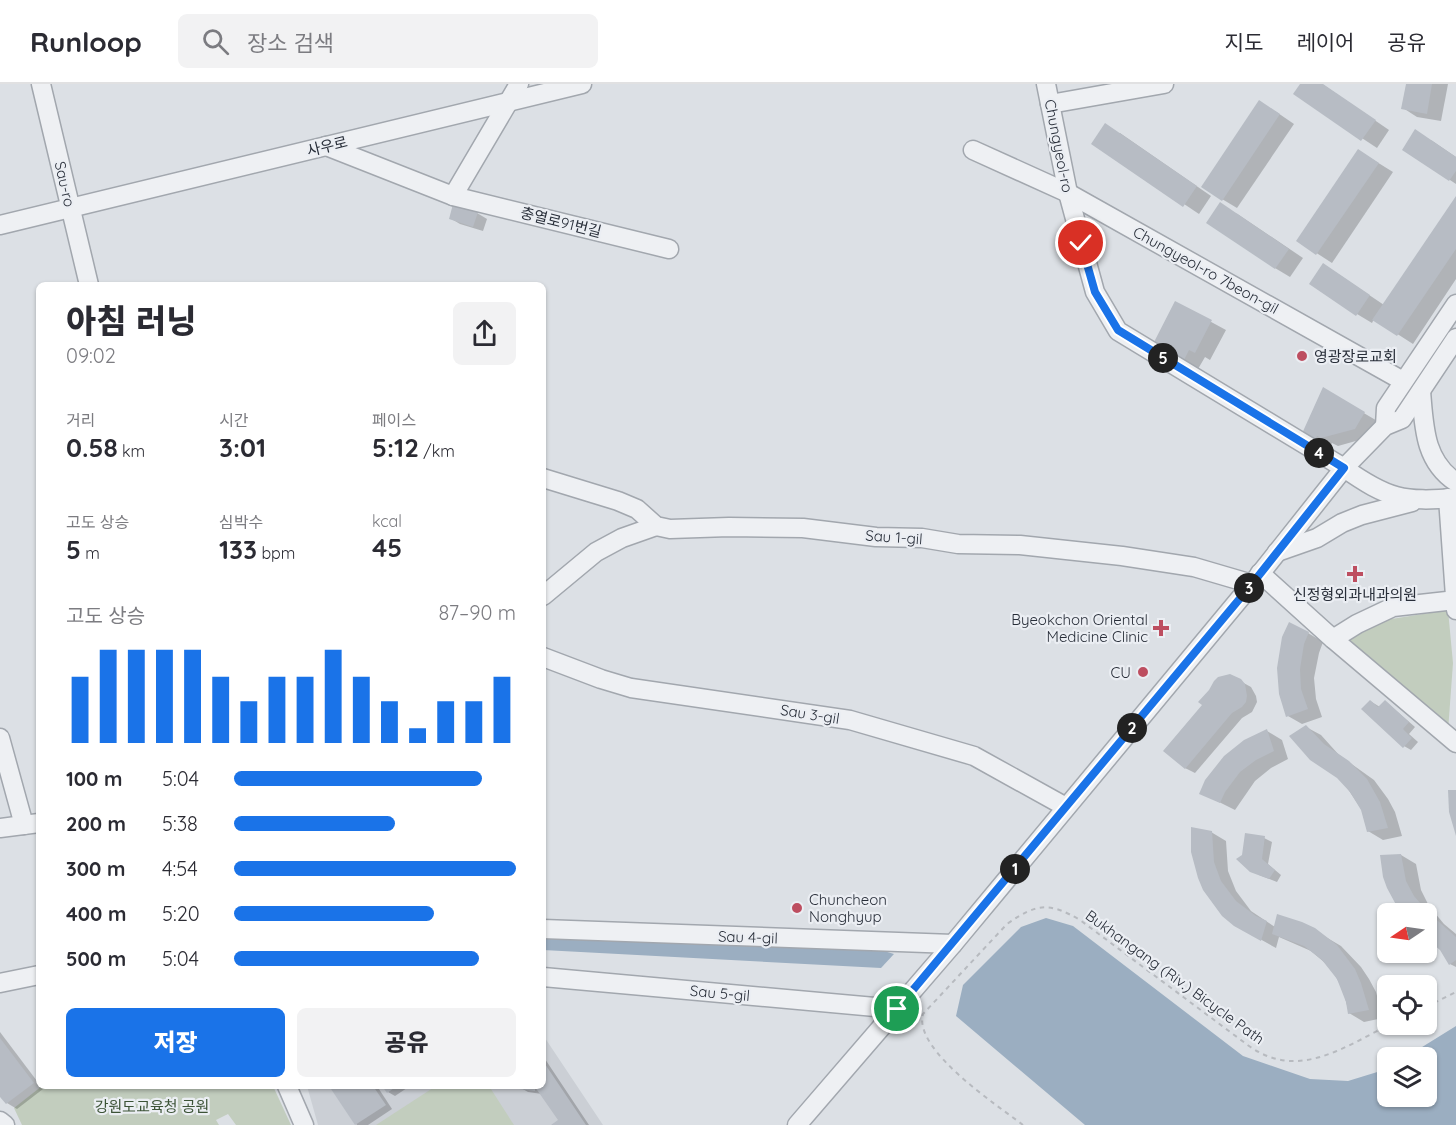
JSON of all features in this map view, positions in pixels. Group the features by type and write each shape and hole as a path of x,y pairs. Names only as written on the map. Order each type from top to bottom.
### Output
{"street":[{"name":"Sau-ro","path":"41,84 88,282"},
{"path":"453,196 519,84"},
{"name":"사우로","path":"0,225 582,84"},
{"name":"Chungyeol-ro","path":"1046,84 1068,193 1095,292 1118,330 1344,468 1371,487 1400,498 1419,500 1453,493"},
{"path":"1050,104 1164,84"},
{"name":"충열로91번길","path":"326,146 453,196 669,249"},
{"name":"Chungyeol-ro 7beon-gil","path":"973,150 1068,193 1404,381"},
{"path":"1385,426 1386,408 1456,304"},
{"path":"797,1125 953,944 1256,579 1344,468 1385,426 1402,419 1456,338"},
{"path":"1421,391 1426,443 1453,493 1456,611"},
{"path":"546,479 638,509 656,526 622,538 596,552 546,594"},
{"path":"1277,552 1317,538 1342,523 1362,515 1419,500"},
{"name":"Sau 1-gil","path":"656,526 670,529 803,528 876,537 922,538 958,544 1020,544 1122,556 1256,579"},
{"path":"1256,579 1454,735"},
{"path":"1333,639 1357,624 1393,607 1456,600"},
{"name":"Sau 3-gil","path":"546,658 631,688 850,720 927,742 974,756 1066,807"},
{"path":"0,738 32,824 0,828"},
{"name":"Sau 4-gil","path":"546,929 953,944"},
{"path":"0,983 36,976"},
{"name":"Sau 5-gil","path":"546,977 897,1009"},
{"path":"288,1089 304,1125"},
{"path":"0,1121 5,1125"}],"path":[{"name":"Bukhangang (Riv.) Bicycle Path","path":"1023,1125 939,1056 926,1036 921,1021 923,1014 1007,924 1031,909 1042,906 1054,908 1080,920 1249,1046 1270,1059 1289,1062 1317,1058 1335,1052 1377,1031"},
{"path":"1437,1002 1456,992"}],"shaded area":[{"path":"546,1040 603,1125 318,1125 308,1089 546,1089"}],"green space":[{"path":"1448,610 1453,663 1448,731 1347,637 1360,624"},
{"name":"강원도교육청 공원","path":"38,1089 274,1089 291,1125 236,1125 228,1114 216,1120 219,1125 22,1125 14,1108"},
{"path":"431,1089 491,1089 514,1125 376,1125"}],"water":[{"path":"1046,918 1073,926 1243,1056 1310,1079 1348,1081 1377,1072 1377,1107 1437,1107 1437,1047 1422,1047 1456,1026 1456,1125 1085,1125 956,1016 963,985 1021,927"},
{"path":"546,932 884,951 894,954 881,968 546,950"}],"building":[{"path":"1300,84 1323,84 1376,120 1361,141 1293,94"},
{"path":"1406,84 1432,84 1427,114 1401,109"},
{"path":"1259,100 1280,114 1222,201 1201,187"},
{"path":"1105,123 1197,186 1183,207 1091,144"},
{"path":"1415,129 1456,157 1456,171 1449,181 1402,150"},
{"path":"1358,149 1379,163 1316,255 1296,241"},
{"path":"1456,196 1456,249 1397,336 1372,320"},
{"path":"1220,202 1289,249 1275,269 1206,223"},
{"path":"453,204 478,212 473,227 449,219"},
{"path":"1323,263 1370,295 1356,316 1309,284"},
{"path":"1175,301 1212,320 1195,353 1189,350 1183,362 1152,346"},
{"path":"1323,387 1365,412 1355,429 1321,438 1317,436 1313,444 1300,438"},
{"path":"1289,622 1309,632 1304,644 1300,669 1301,689 1308,709 1286,717 1279,694 1277,668 1282,637"},
{"path":"1230,674 1241,679 1245,684 1246,702 1232,713 1185,769 1163,751 1202,705 1198,702 1214,681 1218,677"},
{"path":"1370,700 1378,707 1385,700 1409,722 1403,729 1412,738 1403,748 1361,709"},
{"path":"1306,725 1324,744 1349,761 1367,779 1380,802 1388,828 1367,832 1361,810 1350,792 1337,778 1310,760 1289,736"},
{"path":"1267,729 1274,751 1256,760 1240,772 1220,803 1199,794 1205,780 1224,756 1244,740"},
{"path":"1448,790 1456,790 1456,836 1449,812"},
{"path":"1191,827 1212,831 1214,862 1221,881 1236,901 1267,921 1261,941 1234,926 1222,916 1203,890 1191,852"},
{"path":"1245,833 1265,836 1262,859 1275,870 1269,879 1250,872 1236,859 1242,855"},
{"path":"1401,854 1406,881 1420,903 1395,903 1383,877 1380,855"},
{"path":"1277,914 1315,928 1337,945 1355,969 1369,1010 1348,1014 1337,979 1322,960 1304,946 1272,934"},
{"path":"1437,920 1456,937 1456,960 1449,965 1437,947"},
{"path":"0,1038 34,1083 6,1104 0,1097"},
{"path":"546,1065 586,1125 551,1125 558,1120 536,1089 546,1089"},
{"path":"331,1089 375,1089 386,1105 355,1125"}],"place":[{"name":"영광장로교회","path":"1302,356"},
{"name":"신정형외과내과의원","path":"1355,574"},
{"name":"Byeokchon Oriental Medicine Clinic","path":"1161,628"},
{"name":"CU","path":"1143,672"},
{"name":"Chuncheon Nonghyup","path":"797,908"}],"route":[{"path":"897,1009 1252,584 1344,468 1118,330 1095,292 1081,243"}]}
